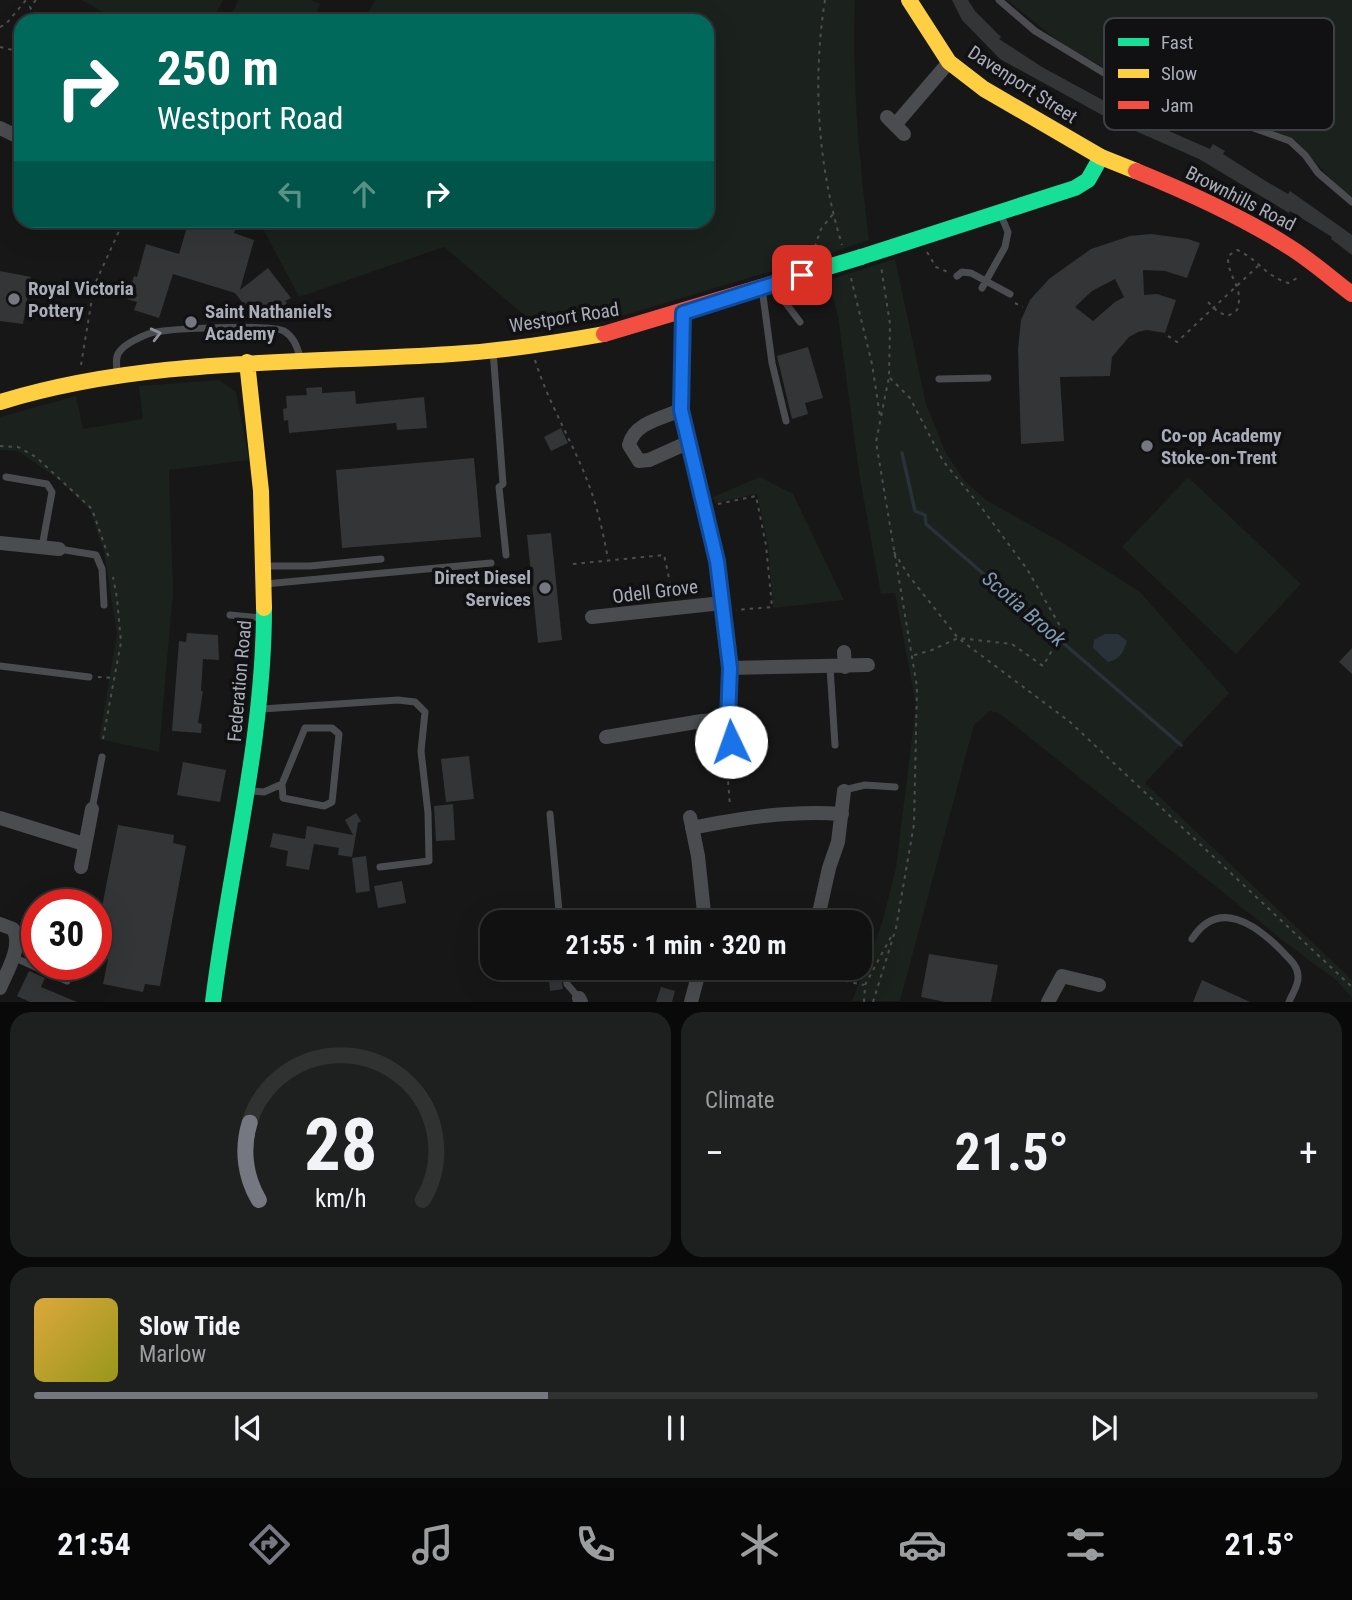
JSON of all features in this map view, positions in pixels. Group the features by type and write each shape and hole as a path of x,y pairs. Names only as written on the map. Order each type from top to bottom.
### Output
{"street":[{"name":"Davenport Street","path":"909,0 930,37 949,61 984,89 1101,157"},
{"path":"895,125 949,61"},
{"name":"Westport Road","path":"0,402 46,388 202,365 454,354 620,331 1075,188 1088,180 1101,157"},
{"name":"Brownhills Road","path":"1101,157 1184,191 1242,219 1312,263 1352,294"},
{"path":"683,313 681,410 717,561 730,668 728,719 731,742"},
{"name":"Federation Road","path":"213,1002 225,908 256,792 266,619 258,438 247,362"},
{"path":"681,410 638,429 631,436 629,445 639,461 649,460 687,443"},
{"path":"0,543 59,549"},
{"name":"Odell Grove","path":"592,617 675,607 722,607"},
{"path":"730,668 784,665 830,667 845,659 868,665"},
{"path":"605,737 728,719"},
{"path":"820,910 838,842 844,791"},
{"path":"81,867 92,809"},
{"path":"703,910 691,823 807,811 842,814"},
{"path":"0,818 84,844"},
{"path":"0,924 13,929 17,936 0,988"},
{"path":"1048,1002 1062,976 1100,985"},
{"path":"691,1002 697,980"}],"lane":[{"path":"999,0 1035,31 1104,73"},
{"path":"1259,130 1290,141 1318,173 1352,202"},
{"path":"984,284 1005,247 1008,232 1000,212"},
{"path":"957,276 962,272 971,273 984,284 1010,294"},
{"path":"768,285 779,294 800,322"},
{"path":"768,285 772,363 786,421"},
{"path":"118,378 116,359 119,351 149,334 165,331 259,328 280,330 294,340 300,360"},
{"path":"493,349 503,484 499,487 506,555"},
{"path":"939,379 988,378"},
{"path":"6,477 51,487 42,547"},
{"path":"59,549 96,555 102,569 104,606"},
{"path":"265,566 310,566 380,559"},
{"path":"265,584 491,563"},
{"path":"230,615 266,619"},
{"path":"0,666 89,677"},
{"path":"830,667 835,745"},
{"path":"259,709 398,700 415,702 425,712 421,751 428,813 429,861 380,867"},
{"path":"256,792 283,798 324,806 331,803 339,734 332,728 305,728 282,785 283,798"},
{"path":"92,809 102,757"},
{"path":"256,792 282,785"},
{"path":"844,791 865,785 895,787"},
{"path":"550,814 560,910"},
{"path":"1192,939 1202,925 1215,919 1231,917 1244,921 1264,934 1294,964 1299,975 1298,983 1289,1002"},
{"path":"12,957 67,981"},
{"path":"566,980 580,1000"}],"path":[{"path":"14,14 26,0"},
{"path":"35,0 30,7 38,14"},
{"path":"825,0 818,83 823,168 843,248"},
{"path":"0,27 14,14"},
{"path":"802,275 812,257 821,229 834,213"},
{"path":"78,384 93,286 120,228"},
{"path":"923,237 927,252 936,267 957,276"},
{"path":"1208,302 1228,316 1237,310 1241,300 1228,266 1228,256 1237,250 1249,255 1276,280 1289,283 1302,275 1312,263"},
{"path":"873,1002 896,928 914,824 916,687 876,442 889,377 890,324 878,251"},
{"path":"1168,336 1177,342 1259,265"},
{"path":"851,278 872,364 880,421"},
{"path":"530,345 550,402 587,480 608,559"},
{"path":"889,377 910,398 943,461 1027,569 1063,631 1043,666 1012,644 958,638 911,656"},
{"path":"0,446 18,447 36,457 92,509 109,557 117,598 121,642 103,739"},
{"path":"703,507 756,496 766,545 772,607 722,607"},
{"path":"893,551 908,576 958,638 1070,722 1352,986"},
{"path":"573,564 664,555 675,607"},
{"path":"89,677 114,678"},
{"path":"731,742 726,755 732,820"},
{"path":"864,1002 865,985 896,928"},
{"path":"842,980 865,985"}],"shaded area":[{"path":"81,0 223,0 216,14 107,14"},
{"path":"238,0 311,0 320,4 316,14 232,14"},
{"path":"375,0 855,0 857,120 869,240 608,320 560,327 536,325 444,247 299,297 263,228 714,228 714,14 367,14"},
{"path":"1007,0 1352,0 1352,197 1339,188 1296,141 1268,130 1334,130 1334,18 1104,18 1104,68 1063,45"},
{"path":"895,259 926,404 946,453 964,480 986,500 1068,546 1140,592 1229,693 1145,783 1352,980 1352,998 1336,980 999,713 990,711 974,725 900,1001 852,1001 860,980 872,980 872,949 882,923 896,868 916,705 895,593 881,594 859,473 838,316 828,280"},
{"path":"219,380 236,392 249,460 169,470 173,591 159,752 99,739 117,634 104,552 90,510 58,479 18,451 0,450 0,417 76,396 83,429 143,419 139,386"},
{"path":"760,477 793,494 844,600 773,608 768,544 757,494 715,503 713,497"},
{"path":"1188,477 1301,584 1236,654 1122,547"},
{"path":"1105,634 1118,634 1127,641 1120,655 1108,662 1093,648 1094,640"}],"building":[{"path":"952,0 968,0 1001,37 999,39 1042,67 1104,101 1104,116 1000,59 962,20"},
{"path":"1133,130 1167,130 1210,149 1213,144 1225,151 1223,154 1288,194 1290,191 1352,235 1352,255 1331,239 1332,237 1199,159"},
{"path":"187,228 236,228 234,233 254,240 240,290 268,268 291,298 270,317 268,314 262,319 258,314 254,317 235,293 173,274 159,318 134,310 137,302 127,299 134,276 137,277 146,244 179,254"},
{"path":"1151,234 1200,243 1187,278 1165,271 1143,270 1144,295 1157,294 1176,300 1165,333 1147,330 1129,337 1112,357 1110,376 1060,377 1064,441 1021,444 1018,349 1021,320 1030,300 1049,279 1091,249 1130,236","holes":["1115,279 1124,297 1093,321 1075,307 1092,291"]},
{"name":"Royal Victoria Pottery","path":"0,271 31,277 23,324 0,321"},
{"path":"808,347 823,398 805,403 808,414 792,419 777,356"},
{"path":"322,387 322,393 355,391 356,404 424,397 427,428 397,430 396,423 289,433 288,420 284,421 283,409 287,408 286,396 307,395 306,388"},
{"path":"561,428 568,443 551,451 544,437"},
{"path":"474,458 481,537 342,548 336,470"},
{"name":"Direct Diesel Services","path":"551,533 562,640 538,643 527,535"},
{"path":"187,633 218,635 219,660 203,659 203,691 198,723 202,724 201,733 172,731 179,641 186,642"},
{"path":"1352,648 1352,674 1339,662"},
{"path":"469,756 474,799 446,802 441,759"},
{"path":"183,762 226,770 220,802 177,795"},
{"path":"453,804 455,840 436,841 434,806"},
{"path":"356,813 361,821 358,823 352,857 338,855 339,848 314,844 309,870 286,866 288,851 270,847 273,833 305,839 307,826 353,835 345,820"},
{"path":"118,825 174,835 173,843 186,846 160,986 145,984 143,992 103,984 104,980 112,980 112,889 106,889"},
{"path":"366,856 370,891 356,893 352,858"},
{"path":"402,881 406,903 378,908 374,886"},
{"path":"929,954 998,965 991,1002 945,1002 921,997"},
{"path":"25,980 44,980 41,987 77,1002 30,1002 17,996"},
{"path":"549,980 561,980 563,989 550,991"},
{"path":"1202,980 1250,1002 1193,1002"},
{"path":"661,987 675,991 672,1002 656,1002"}],"waterway":[{"name":"Scotia Brook","path":"902,453 915,511 925,515 926,524 1181,745"}],"traffic: fast":[{"path":"861,257 1075,188 1088,180 1101,157"},
{"path":"828,267 861,257"},
{"path":"213,1002 252,756 264,608"}],"traffic: slow":[{"path":"909,0 949,62 984,89 1101,157 1136,171"},
{"path":"0,402 55,387 167,370 471,353 604,334"},
{"path":"247,362 261,491 264,608"}],"traffic: jam":[{"path":"1136,171 1254,226 1299,253 1352,294"},
{"path":"604,334 828,267"}],"place":[{"name":"Royal Victoria Pottery","path":"14,299"},
{"name":"Saint Nathaniel's Academy","path":"191,322"},
{"name":"Co-op Academy Stoke-on-Trent","path":"1147,446"},
{"name":"Direct Diesel Services","path":"545,588"}],"route":[{"path":"731,742 728,719 730,668 717,561 681,410 683,313 802,275"}]}
